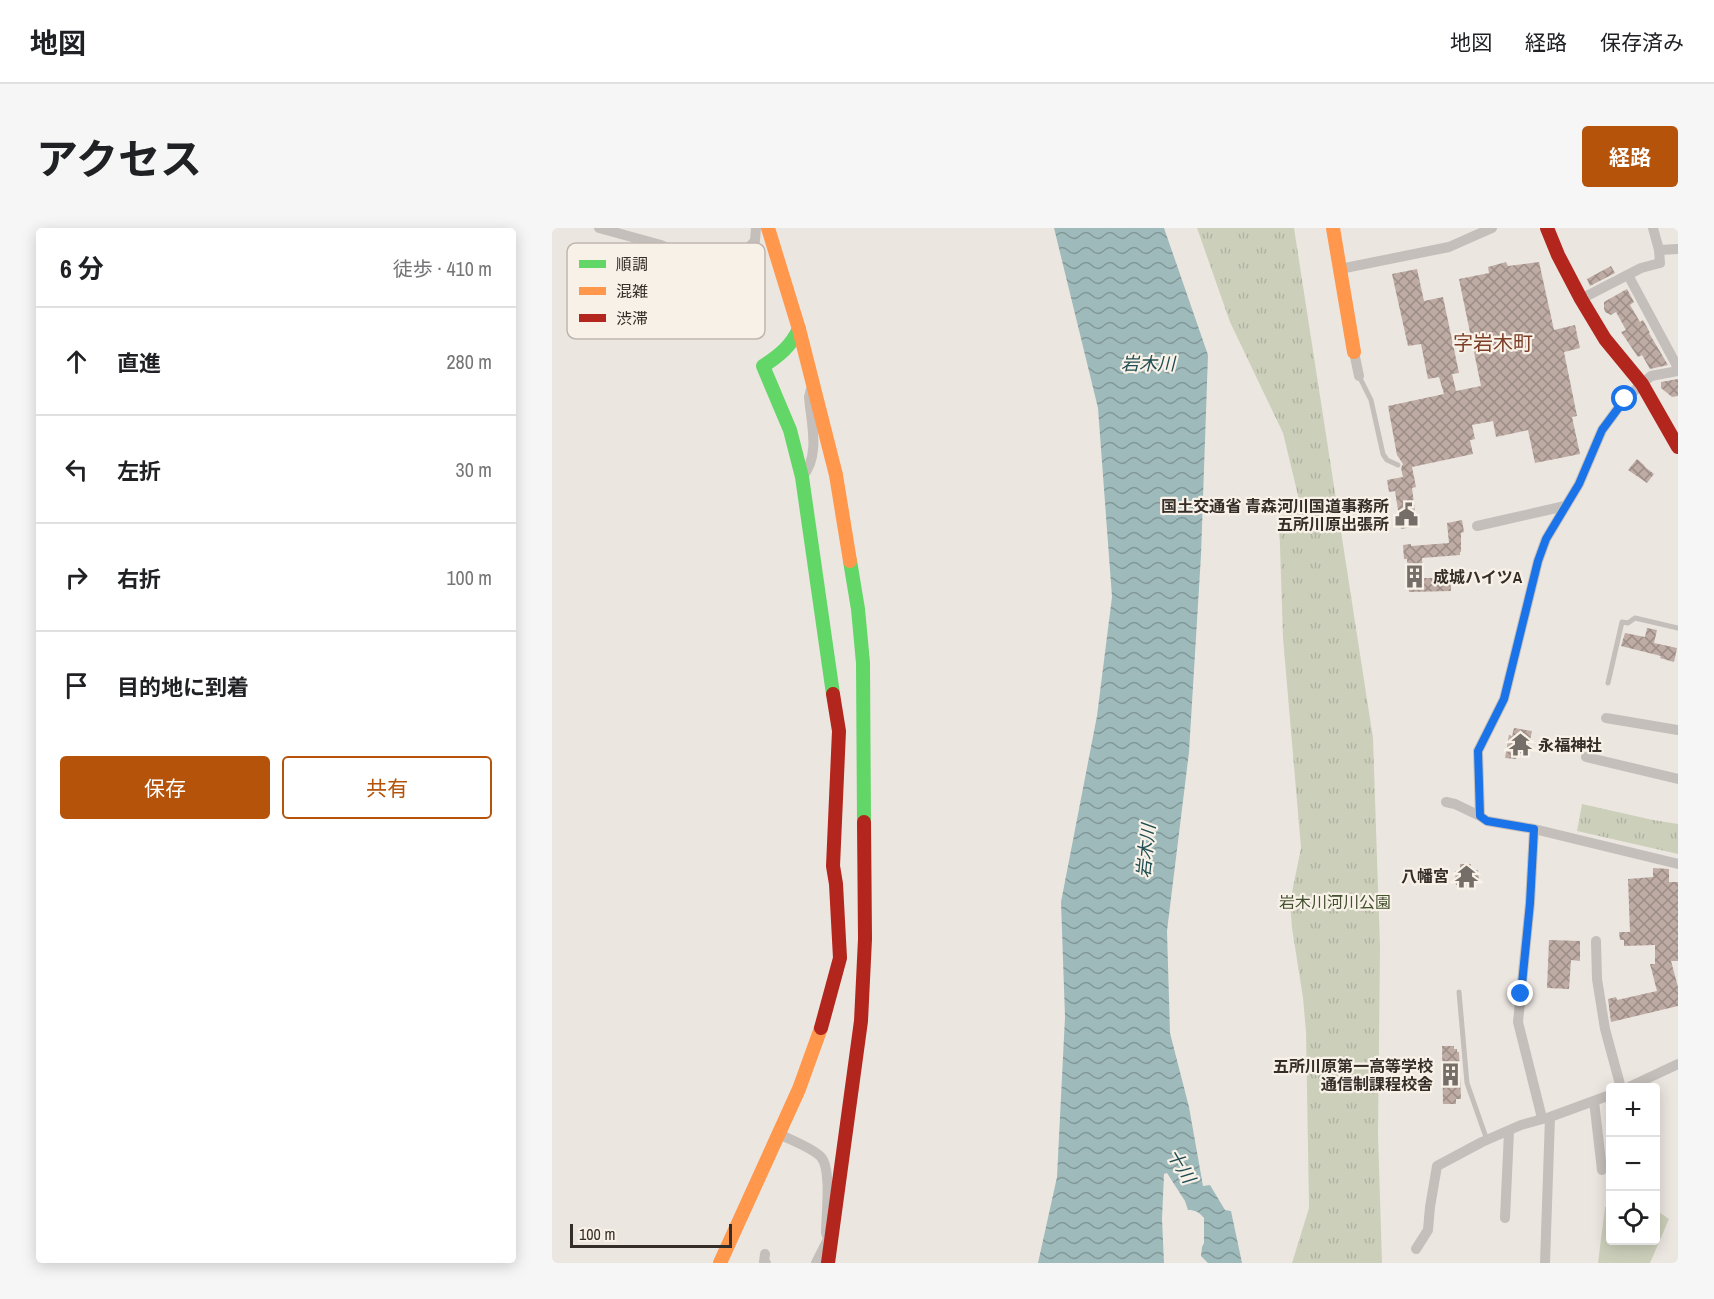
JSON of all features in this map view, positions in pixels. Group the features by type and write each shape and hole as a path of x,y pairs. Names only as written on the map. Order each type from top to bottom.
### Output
{"street":[{"path":"599,228 654,243"},
{"path":"753,243 756,228"},
{"path":"768,228 799,329 836,475 858,609 863,663 865,939 861,1021 828,1263"},
{"path":"1333,228 1359,376"},
{"path":"1340,269 1449,247 1492,228"},
{"path":"1547,228 1581,299 1605,339 1642,384 1678,447"},
{"path":"1581,299 1641,268 1660,263 1653,228"},
{"path":"1659,250 1678,249"},
{"path":"1480,816 1478,751 1504,699 1538,561 1546,539 1579,484 1602,430 1625,399 1651,376 1678,369 1628,275"},
{"path":"720,1263 799,1089 818,1037 840,958 833,866 839,731 802,477 790,430 763,366 782,355 793,343 799,329"},
{"path":"802,477 808,470 813,450 809,397 813,383"},
{"path":"790,430 811,416"},
{"path":"1477,526 1565,506"},
{"path":"1606,718 1678,730"},
{"path":"1586,757 1678,779"},
{"path":"1446,802 1455,804 1487,821 1534,829 1678,864"},
{"path":"1534,829 1530,903 1518,1022 1546,1118 1545,1263"},
{"path":"1596,941 1597,979 1605,1029 1620,1083"},
{"path":"1638,1083 1678,1064"},
{"path":"1416,1249 1428,1230 1437,1166 1521,1125 1606,1097"},
{"path":"1594,1101 1602,1170"},
{"path":"1505,1218 1509,1131"},
{"path":"779,1134 823,1159 827,1173 826,1233 830,1241"},
{"path":"816,1263 830,1241"}],"lane":[{"path":"1359,376 1371,400 1383,454 1387,460 1398,465"},
{"path":"1608,683 1622,622 1628,623 1635,618 1678,628"},
{"path":"1459,992 1467,1083 1487,1140"}],"green space":[{"name":"岩木川河川公園","path":"1197,228 1294,228 1373,738 1380,947 1378,1135 1382,1263 1292,1263 1309,1208 1306,1032 1290,902 1301,848 1283,638 1279,516 1302,512 1283,433 1230,322"},
{"path":"1582,804 1678,824 1678,854 1577,831"},
{"path":"1605,1207 1606,1245 1658,1245 1650,1263 1598,1263"},
{"path":"1660,1213 1669,1219 1660,1240"}],"water":[{"name":"岩木川","path":"1054,228 1164,228 1208,355 1201,555 1189,752 1167,931 1170,1033 1189,1107 1203,1186 1210,1185 1225,1210 1231,1211 1242,1263 1208,1263 1201,1256 1204,1243 1204,1218 1193,1210 1188,1210 1185,1201 1167,1173 1164,1174 1162,1219 1164,1263 1038,1263 1057,1177 1065,1017 1061,902 1097,716 1112,597 1098,408"}],"building":[{"path":"1506,262 1508,266 1539,262 1554,330 1575,325 1580,348 1564,352 1577,416 1572,417 1580,454 1535,463 1528,430 1496,437 1493,421 1472,425 1475,439 1470,440 1473,454 1412,467 1416,487 1412,488 1417,526 1401,529 1395,491 1389,492 1387,480 1403,477 1401,468 1403,464 1397,455 1388,406 1444,394 1439,377 1428,379 1421,344 1408,346 1392,274 1417,269 1424,301 1443,297 1459,373 1452,374 1456,391 1481,386 1459,279 1489,273 1488,267"},
{"path":"1611,266 1615,273 1590,286 1587,279"},
{"path":"1627,289 1634,302 1630,305 1640,322 1643,320 1668,365 1650,369 1642,355 1638,357 1621,332 1626,330 1616,312 1611,315 1605,312 1604,302"},
{"path":"1678,379 1678,396 1672,397 1661,388 1661,382"},
{"path":"1637,459 1654,474 1647,483 1628,470"},
{"path":"1462,520 1464,532 1461,533 1460,555 1422,558 1423,578 1450,576 1451,591 1409,592 1407,559 1404,559 1403,545 1449,543 1447,523"},
{"path":"1647,628 1657,630 1654,643 1677,648 1674,662 1660,658 1661,656 1621,646 1625,633 1645,637"},
{"name":"永福神社","path":"1514,728 1532,731 1527,754 1517,753 1516,759 1505,758 1509,735 1512,736"},
{"name":"八幡宮","path":"1460,864 1471,864 1471,870 1478,870 1479,881 1456,885 1455,871 1460,871"},
{"path":"1653,868 1669,869 1669,882 1678,882 1678,961 1671,961 1678,987 1678,1006 1611,1022 1608,999 1616,997 1617,1000 1657,991 1650,964 1655,964 1655,945 1624,946 1624,940 1620,940 1619,932 1630,932 1628,879 1653,877"},
{"path":"1549,940 1580,941 1580,961 1571,960 1569,989 1547,988"},
{"name":"五所川原第一高等学校 通信制課程校舎","path":"1442,1046 1454,1046 1454,1049 1459,1052 1461,1099 1456,1099 1456,1104 1443,1104"}],"traffic: fast":[{"path":"799,329 784,350 763,366 790,430 802,477 833,694"},
{"path":"850,561 858,609 863,663 864,822"}],"traffic: slow":[{"path":"768,228 799,329 836,475 850,561"},
{"path":"1333,228 1354,352"},
{"path":"720,1263 799,1089 821,1028"}],"traffic: jam":[{"path":"1547,228 1581,299 1605,339 1642,384 1678,447"},
{"path":"821,1028 840,958 833,866 839,731 833,694"},
{"path":"828,1263 861,1021 865,939 864,822"}],"place":[{"name":"国土交通省 青森河川国道事務所 五所川原出張所","path":"1407,515"},
{"name":"成城ハイツA","path":"1415,577"},
{"name":"永福神社","path":"1520,745"},
{"name":"八幡宮","path":"1467,876"},
{"name":"五所川原第一高等学校 通信制課程校舎","path":"1451,1075"}],"district":[{"name":"字岩木町","path":"1493,343"}],"route":[{"path":"1521,994 1530,903 1534,829 1487,821 1480,816 1478,751 1504,699 1538,561 1546,539 1579,484 1602,430 1625,399"}],"water label":[{"name":"十川","path":"1181,1166"}]}
